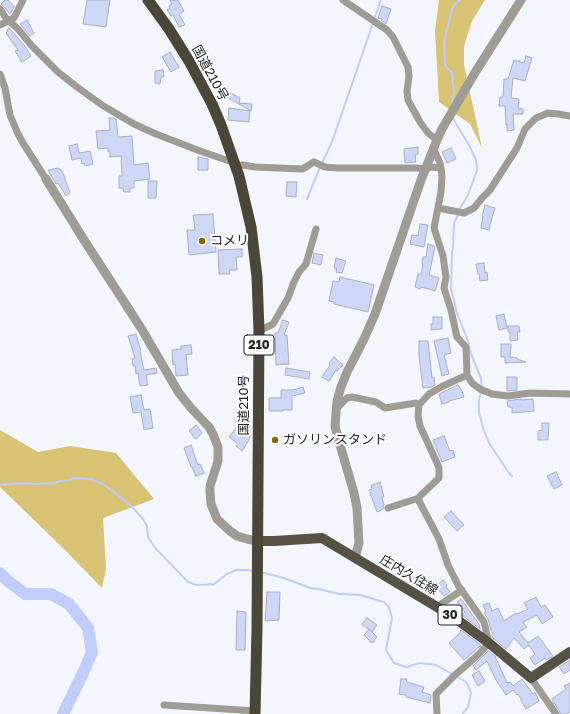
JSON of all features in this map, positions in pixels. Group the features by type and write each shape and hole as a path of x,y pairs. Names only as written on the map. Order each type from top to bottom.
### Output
{"highway":[{"name":"国道210号","path":"148,0 176,40 199,79 221,125 244,192 252,234 257,277 258,331 258,541 255,713"}],"main road":[{"name":"庄内久住線","path":"258,541 322,538 452,616 489,643 531,678"},
{"path":"531,678 570,652"}],"street":[{"path":"0,25 15,17 23,0"},
{"path":"343,0 387,30 393,37 408,67 408,100 428,133 439,136"},
{"path":"355,558 359,543 357,508 335,426 337,401 341,387 375,314 432,151 476,71 521,0"},
{"path":"0,9 38,53 58,72 102,105 134,124 156,134 235,165 302,169 314,162 331,168 441,168"},
{"path":"0,74 5,88 10,115 18,134 141,328 179,393 209,427 216,440 218,461 210,486 210,492 211,504 217,519 237,536 258,541"},
{"path":"438,208 464,213 474,208 507,165 517,148 525,129 536,118 548,113 570,116"},
{"path":"432,151 435,152 441,168 442,177 434,228 443,256 446,277 444,288 457,337 466,347 467,375 472,383 480,389 492,394 508,396 530,393 570,394"},
{"path":"258,331 273,324 286,304 299,272 306,264 316,229"},
{"path":"388,508 419,498 439,478 439,468 420,426 418,416 419,405 429,394 467,375"},
{"path":"336,408 347,398 352,397 376,402 385,408 416,404 419,405"},
{"path":"419,498 439,539 448,565 458,585 484,622 489,643 436,694 437,714"},
{"path":"437,607 462,590"},
{"path":"531,678 556,714"},
{"path":"164,705 255,713"}],"shaded area":[{"path":"439,0 485,0 472,21 464,46 464,65 482,148 470,124 439,102 435,31"},
{"path":"0,430 38,452 70,446 116,453 154,499 103,518 106,569 102,588 0,487"}],"building":[{"path":"5,0 8,0 14,7 10,14 1,4"},
{"path":"87,0 110,0 106,27 83,24"},
{"path":"170,0 178,0 184,11 179,14 185,25 179,27 173,15 171,16 167,10 172,4"},
{"path":"382,6 391,9 386,24 381,20 382,19 378,18"},
{"path":"27,20 34,33 30,36 20,24"},
{"path":"9,28 24,45 31,56 22,62 15,51 18,50 6,33"},
{"path":"170,52 179,67 171,72 162,57"},
{"path":"526,56 532,58 525,81 513,78 511,98 519,99 518,108 523,109 523,114 513,114 514,130 507,131 505,106 499,106 500,97 503,97 504,79 508,79 514,60 524,63"},
{"path":"163,70 164,77 161,77 160,84 155,83 155,71"},
{"path":"225,90 240,98 239,103 252,104 251,111 223,95"},
{"path":"229,108 250,111 249,122 228,120"},
{"path":"109,118 116,119 118,137 132,136 134,165 148,163 150,179 134,181 134,188 130,188 130,192 124,192 123,188 119,188 119,176 122,176 121,156 110,157 108,148 98,149 96,131 110,130"},
{"path":"77,144 79,153 90,151 93,164 85,166 84,163 82,164 81,158 72,160 69,146"},
{"path":"418,147 418,154 415,155 416,162 405,163 404,149"},
{"path":"451,148 456,159 447,163 442,152"},
{"path":"198,157 208,159 208,170 198,170"},
{"path":"58,168 63,173 70,193 66,196 58,183 56,184 48,170"},
{"path":"148,181 157,181 156,198 148,198"},
{"path":"287,182 297,182 296,197 286,196"},
{"path":"485,205 495,208 489,230 481,228"},
{"name":"コメリ","path":"213,214 216,252 189,255 187,230 195,230 193,215"},
{"path":"420,224 428,225 424,247 410,244 412,235 418,236"},
{"path":"428,244 435,247 429,275 439,278 435,291 415,287 418,274 421,274 423,257 426,257"},
{"path":"242,249 242,257 236,257 237,270 229,270 230,274 219,274 218,250"},
{"path":"314,253 323,255 321,265 312,263"},
{"path":"336,258 346,261 342,273 336,272 337,269 334,268"},
{"path":"484,263 485,273 487,272 488,280 480,281 476,264"},
{"path":"340,277 374,285 368,312 334,304 334,302 329,301 333,281 339,282"},
{"path":"504,314 507,328 499,330 496,316"},
{"path":"433,317 442,317 442,329 431,330"},
{"path":"283,320 289,322 284,335 287,335 289,364 276,365 275,333 278,333"},
{"path":"508,326 519,326 520,332 517,332 518,340 510,341"},
{"path":"136,334 144,370 156,368 157,373 146,375 148,385 140,386 138,373 136,374 135,365 133,366 132,359 135,358 128,336"},
{"path":"448,338 451,353 444,355 449,374 442,376 434,341"},
{"path":"419,341 428,341 432,378 434,377 435,385 432,387 423,388 419,357"},
{"path":"501,344 511,344 510,357 526,362 505,363 505,357 501,357"},
{"path":"191,345 192,354 186,355 188,375 176,376 175,364 173,365 172,350 181,349 181,346"},
{"path":"334,357 343,365 337,371 336,370 329,381 322,377 330,365 329,363"},
{"path":"286,368 310,372 309,379 285,375"},
{"path":"507,377 517,377 517,390 507,391"},
{"path":"458,385 464,397 442,404 439,394"},
{"path":"303,387 305,393 292,396 292,410 269,411 269,398 281,398 281,390 293,390"},
{"path":"141,395 144,410 150,409 153,428 144,430 141,412 133,413 130,397"},
{"path":"533,399 534,411 512,413 512,407 508,407 507,401"},
{"path":"542,423 549,423 548,440 538,440 538,431 542,430"},
{"path":"196,425 202,433 196,439 189,431"},
{"path":"237,427 245,431 246,428 250,429 250,438 242,451 236,446 238,444 229,437"},
{"path":"444,436 450,451 453,450 455,457 442,462 433,440"},
{"path":"191,445 198,465 200,464 204,473 196,476 184,448"},
{"path":"556,472 562,485 554,489 547,476"},
{"path":"380,482 384,497 382,498 384,505 383,509 377,512 369,490 372,489 371,486"},
{"path":"451,511 464,525 457,531 444,517"},
{"path":"443,580 450,592 444,596 436,587"},
{"path":"267,592 280,592 279,620 265,621"},
{"path":"536,597 541,607 545,605 553,617 542,624 537,615 523,622 527,627 519,632 528,643 538,636 553,656 546,660 545,658 535,665 530,658 535,654 529,645 524,649 514,638 506,649 493,638 493,633 484,613 486,612 483,605 489,603 492,611 498,608 504,621 516,613 517,614 528,609 524,603"},
{"path":"461,599 479,624 480,629 462,615 465,612 457,602"},
{"path":"237,611 246,612 245,650 236,650"},
{"path":"367,618 377,625 372,632 362,624"},
{"path":"369,629 377,637 372,643 364,635"},
{"path":"461,630 481,645 464,660 449,643 461,632"},
{"path":"488,651 495,656 507,683 510,682 513,686 522,679 533,694 535,692 539,701 526,709 518,694 517,695 513,690 506,695 496,680 487,661 476,670 473,666"},
{"path":"570,660 570,670 564,674 559,667"},
{"path":"479,671 485,681 478,686 472,675"},
{"path":"401,679 407,679 406,682 424,687 422,692 431,695 430,703 399,694"},
{"path":"570,683 570,712 567,714 561,714 552,699 566,689 564,686"}],"waterway":[{"path":"374,19 381,0"},
{"path":"452,104 454,92 452,73 445,64 444,42 452,9 460,0"},
{"path":"322,163 332,142 373,23"},
{"path":"452,117 470,147 476,160 477,170 468,195 459,210"},
{"path":"307,199 320,167"},
{"path":"458,215 454,223 451,289 457,313 481,378 482,388 479,400 479,412 483,428 489,443 512,476"},
{"path":"0,485 55,483 70,480 72,478 91,479 103,484 132,507 143,519 147,526 148,537 156,549 188,582 197,585 214,584 227,574 236,570 254,571"},
{"path":"260,572 284,578 310,588 340,594 360,595 384,602 389,607 392,618 386,650 394,663 406,667 420,663 436,665 452,674"},
{"path":"0,573 25,594 51,594 69,604 88,628 92,652 63,714"},
{"path":"456,676 467,683 471,693 468,707 463,714"}],"place":[{"name":"コメリ","path":"202,241"},
{"name":"ガソリンスタンド","path":"275,440"}]}
